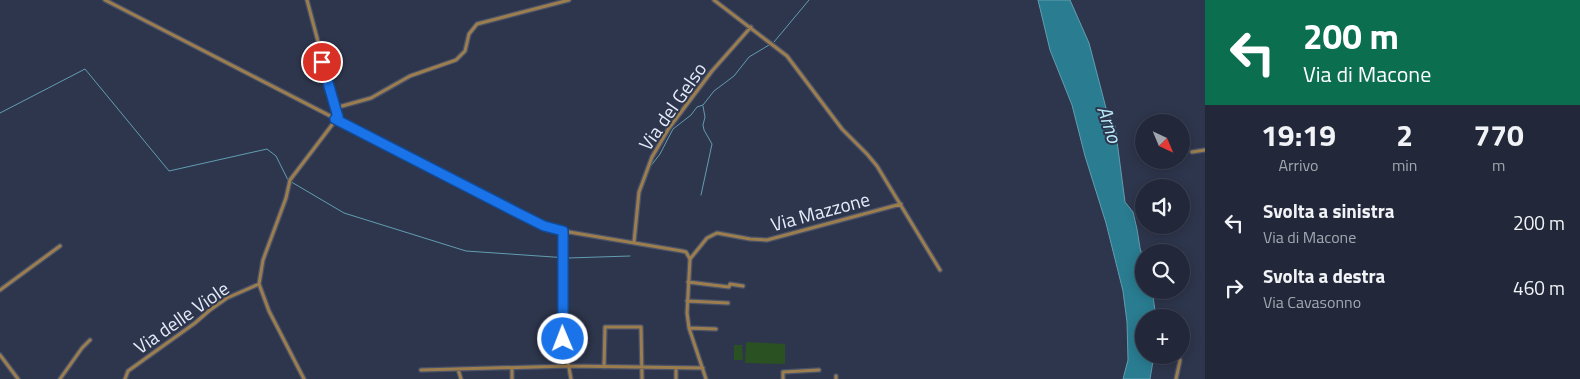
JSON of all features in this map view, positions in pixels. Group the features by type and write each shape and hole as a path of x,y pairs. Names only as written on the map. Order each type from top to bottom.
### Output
{"street":[{"path":"104,0 544,226 686,252 690,259 687,313 689,328 706,379"},
{"path":"304,379 269,311 259,284 263,260 290,182 338,117 307,0"},
{"path":"335,108 371,98 410,76 456,60 465,51 469,34 476,24 569,0"},
{"path":"714,0 787,56 842,129 868,154 901,204 940,270"},
{"name":"Via del Gelso","path":"634,242 639,192 652,157 669,128 712,71 750,27"},
{"path":"1192,152 1205,150"},
{"name":"Via Mazzone","path":"690,259 707,238 717,233 767,240 901,204"},
{"path":"563,231 563,334 571,379"},
{"path":"0,290 60,246"},
{"path":"688,282 729,287 730,284 743,286"},
{"name":"Via delle Viole","path":"125,379 128,371 210,310 227,298 259,284"},
{"path":"688,301 728,303"},
{"path":"604,367 605,326 642,327 642,379"},
{"path":"689,328 716,329"},
{"path":"60,379 90,340"},
{"path":"0,355 18,379"},
{"path":"1176,379 1179,364"},
{"path":"421,370 568,366 703,368"},
{"path":"512,368 512,379"},
{"path":"676,368 676,379"},
{"path":"458,369 461,379"},
{"path":"783,379 783,372 819,370"}],"green space":[{"path":"746,342 785,344 785,364 745,363"},
{"path":"734,345 742,345 743,360 734,360"}],"water":[{"name":"Arno","path":"1038,0 1070,0 1089,43 1107,112 1115,126 1125,202 1133,212 1135,234 1138,234 1139,244 1135,244 1135,299 1153,299 1155,309 1135,309 1135,364 1152,364 1150,379 1123,379 1128,360 1127,322 1123,291 1106,223 1085,156 1072,105 1050,50"}],"waterway":[{"path":"774,42 809,0"},
{"path":"650,167 660,154 673,129 691,115 697,107 703,105 714,91 734,76 749,57 769,45"},
{"path":"0,113 85,69 169,171 267,149 276,156 288,180 344,213 466,251 568,258 630,256"},
{"path":"701,195 712,144 704,130 705,117 703,106"},
{"path":"643,187 648,173"}],"route":[{"path":"322,62 338,117 335,119 544,226 563,231 563,339"}]}
